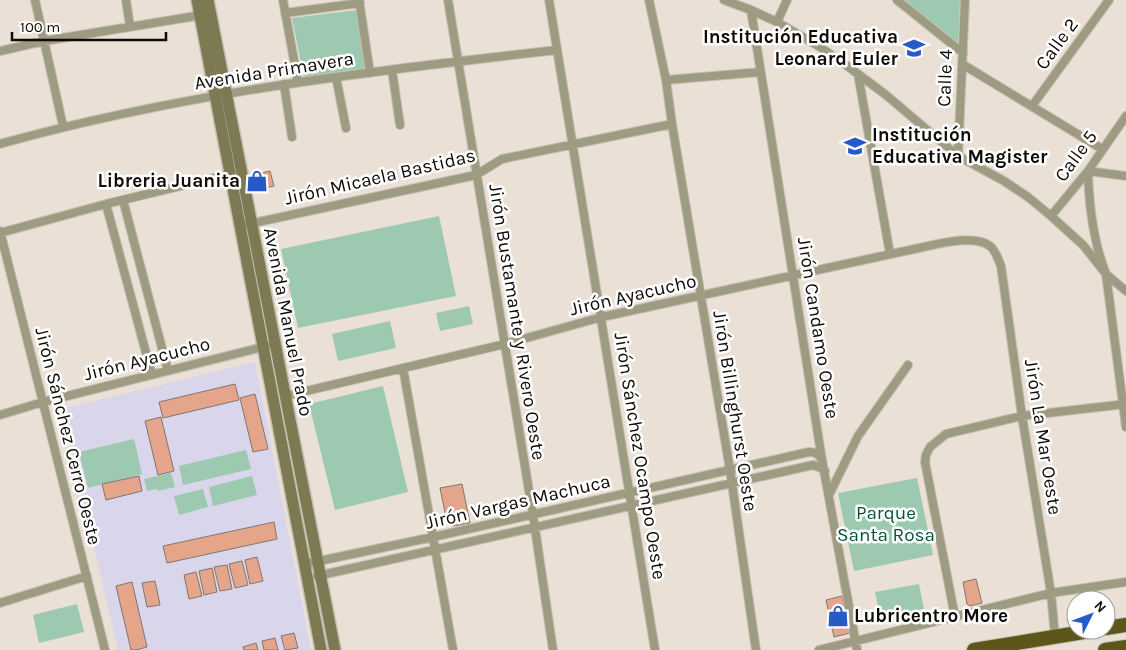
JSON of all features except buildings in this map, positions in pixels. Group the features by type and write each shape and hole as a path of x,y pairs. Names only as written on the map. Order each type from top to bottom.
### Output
{"highway":[{"path":"974,650 1066,635"},
{"path":"1105,650 1126,647"}],"main road":[{"name":"Avenida Manuel Prado","path":"197,0 205,15 269,345 305,564 322,650"},
{"name":"Avenida Manuel Prado","path":"205,15 208,0"},
{"name":"Avenida Manuel Prado","path":"220,94 230,174 245,224"},
{"name":"Avenida Manuel Prado","path":"269,345 284,396 335,650"}],"street":[{"path":"35,0 63,126"},
{"path":"126,0 130,27"},
{"path":"283,0 298,82"},
{"name":"Jirón Bustamante y Rivero Oeste","path":"448,0 533,515 553,650"},
{"name":"Jirón Sánchez Ocampo Oeste","path":"549,0 655,650"},
{"name":"Jirón Billinghurst Oeste","path":"649,0 666,80 730,470 730,484 756,650"},
{"path":"724,0 777,22 820,47 858,74 958,156 1004,181 1051,216 1083,245 1106,274 1126,291"},
{"path":"777,22 787,0"},
{"path":"897,0 963,53"},
{"name":"Calle 4","path":"958,156 965,0"},
{"name":"Calle 2","path":"1032,106 1109,0"},
{"path":"285,13 359,2 370,73"},
{"name":"Jirón Candamo Oeste","path":"751,10 822,460 857,646"},
{"path":"0,51 44,41 205,15"},
{"name":"Avenida Primavera","path":"0,144 63,126 220,94 457,61 557,50"},
{"path":"962,64 1102,149"},
{"path":"392,70 400,125"},
{"path":"666,80 761,72"},
{"path":"858,74 890,254"},
{"path":"336,77 346,128"},
{"path":"284,84 292,137"},
{"name":"Calle 5","path":"1051,216 1088,171 1126,116"},
{"name":"Jirón Micaela Bastidas","path":"245,224 476,174 502,159 672,124"},
{"path":"1126,176 1088,171 1088,192 1094,238 1106,274 1126,427"},
{"path":"0,232 230,174"},
{"path":"123,200 168,371"},
{"path":"106,204 152,374"},
{"name":"Jirón Sánchez Cerro Oeste","path":"0,232 105,650"},
{"name":"Jirón Ayacucho","path":"284,396 505,344 602,317 890,254 966,240 978,241 990,246"},
{"name":"Jirón La Mar Oeste","path":"990,246 996,253 1001,266 1022,416 1051,593 1056,637"},
{"name":"Jirón Ayacucho","path":"0,415 43,402 269,345"},
{"path":"829,495 858,436 908,365"},
{"path":"403,368 453,650"},
{"path":"955,616 925,462 926,454 930,447 946,434 1022,416 1124,404"},
{"name":"Jirón Vargas Machuca","path":"305,564 533,515 809,452 818,454 822,460"},
{"name":"Jirón Vargas Machuca","path":"308,578 813,465 824,471"},
{"path":"0,603 87,576"},
{"path":"819,650 857,646 955,616 1051,593 1126,582"}],"shaded area":[{"path":"255,362 311,650 118,650 61,409"}],"green space":[{"path":"900,0 960,0 958,45 930,21"},
{"path":"357,10 367,70 304,78 292,18"},
{"path":"439,216 456,296 298,328 281,249"},
{"path":"469,306 473,324 440,331 436,313"},
{"path":"390,321 396,348 338,361 332,334"},
{"path":"383,386 408,492 335,510 309,404"},
{"path":"134,439 142,474 88,488 79,452"},
{"path":"246,450 251,469 183,485 179,466"},
{"path":"171,473 175,487 158,491 157,489 147,491 144,479"},
{"path":"252,476 257,495 213,506 209,487"},
{"name":"Parque Santa Rosa","path":"917,478 933,555 854,571 838,493"},
{"path":"203,489 208,507 179,515 174,496"},
{"path":"919,584 924,609 880,616 875,592"},
{"path":"77,604 84,632 39,643 33,615"}],"place":[{"name":"Institución Educativa Leonard Euler","path":"914,48"},
{"name":"Institución Educativa Magister","path":"855,146"},
{"name":"Libreria Juanita","path":"257,181"},
{"name":"Lubricentro More","path":"838,616"}]}
